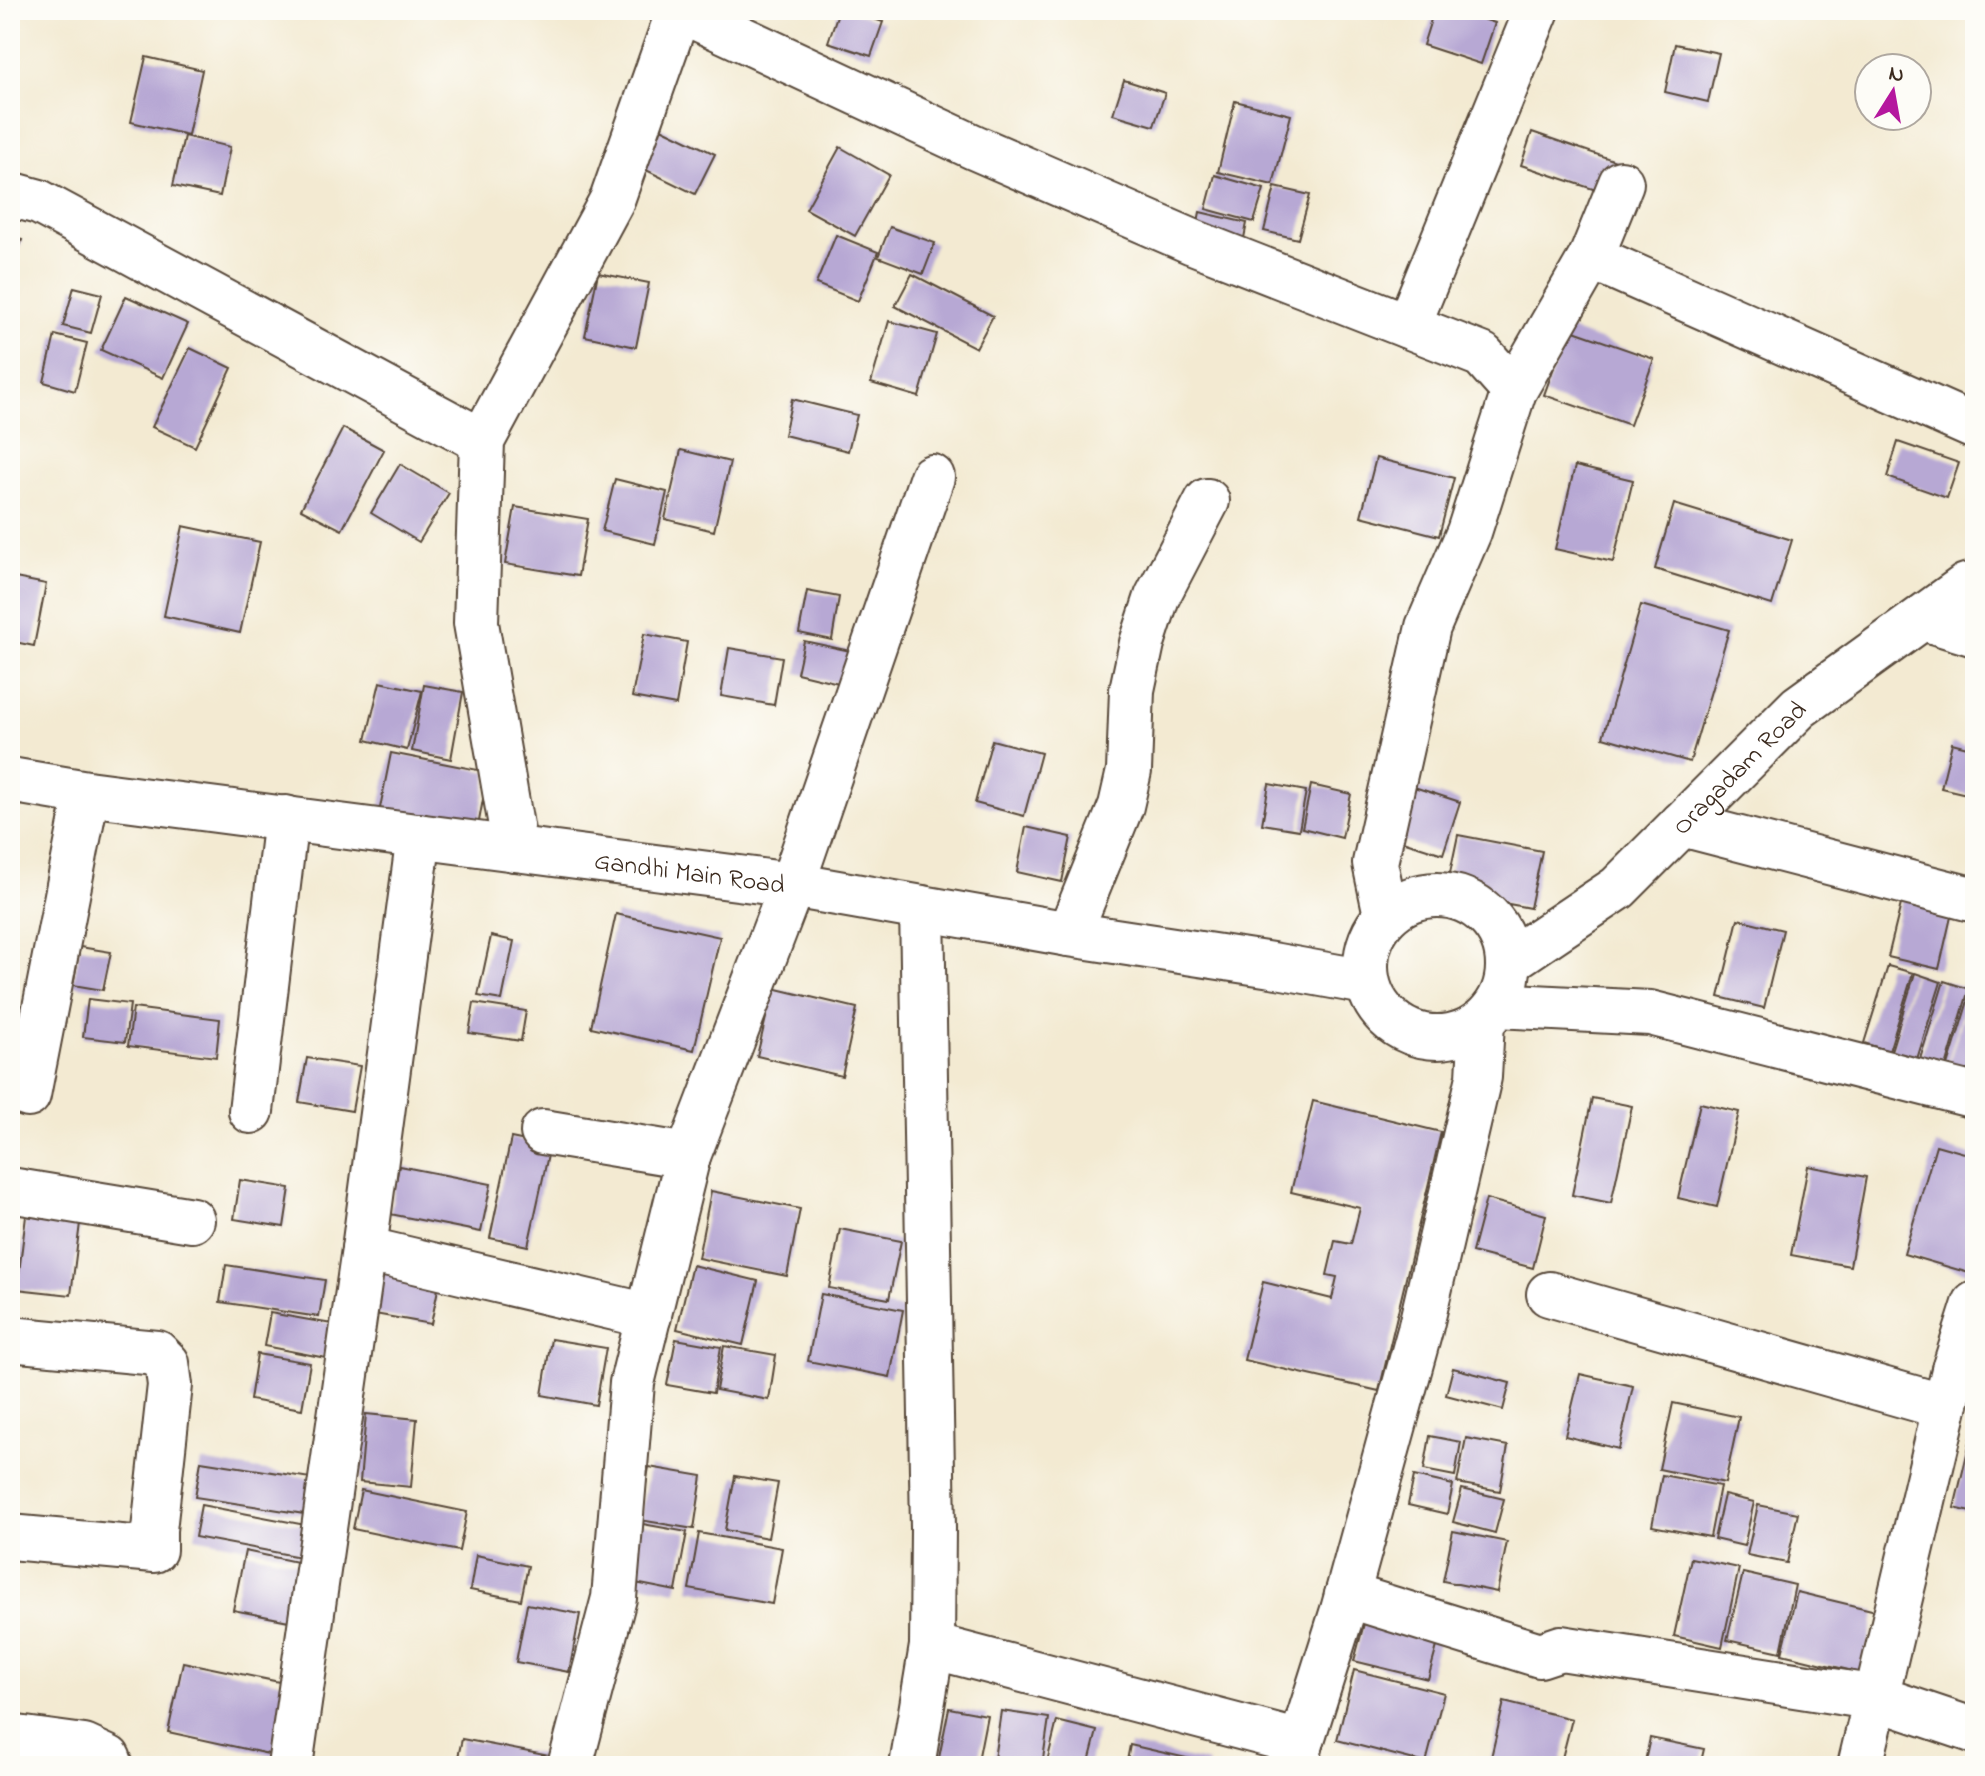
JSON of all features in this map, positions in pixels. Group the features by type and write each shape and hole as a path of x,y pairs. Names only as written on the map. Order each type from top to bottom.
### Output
{"street":[{"path":"515,849 476,623 482,441 612,200 680,10 974,147 1193,242 1482,355 1514,391"},
{"path":"1408,326 1537,10"},
{"path":"1386,915 1375,863 1428,627 1469,532 1514,391 1591,257 1621,183"},
{"path":"10,194 39,202 482,441"},
{"path":"1591,257 1975,427"},
{"path":"570,1766 614,1598 632,1383 688,1156 792,885 932,477"},
{"path":"1069,934 1121,806 1129,771 1132,690 1142,643 1157,597 1207,501"},
{"name":"Oragadam Road","path":"1509,961 1618,888 1799,707 1923,618 1972,575"},
{"path":"1923,618 1975,634"},
{"name":"Gandhi Main Road","path":"10,780 87,793 792,885 1366,982"},
{"path":"28,1095 87,793"},
{"path":"251,1111 286,818"},
{"path":"1682,824 1975,900"},
{"path":"290,1766 419,836"},
{"path":"932,1646 1299,1755 1347,1595 1427,1300 1479,1077 1490,1014 1506,984 1509,961 1503,938 1490,919 1473,904 1451,896 1428,895 1406,901 1386,915 1371,935 1365,958 1366,982 1376,1005 1392,1023 1414,1034 1437,1038 1462,1034 1490,1014 1650,1013 1975,1096"},
{"path":"912,1766 932,1646 933,1480 922,908"},
{"path":"543,1132 688,1156"},
{"path":"10,1190 192,1220"},
{"path":"364,1249 649,1316"},
{"path":"1549,1294 1958,1384"},
{"path":"1860,1766 1958,1384 1975,1304"},
{"path":"10,1339 157,1353 167,1363 170,1385 154,1550 10,1537"},
{"path":"1347,1595 1540,1655 1561,1648 1877,1698 1975,1731"},
{"path":"10,1737 84,1747 108,1758 111,1766"}],"building":[{"path":"839,10 883,22 871,56 828,42"},
{"path":"1434,10 1455,10 1495,23 1481,64 1423,45"},
{"path":"1477,10 1518,10 1516,20"},
{"path":"1675,44 1719,53 1708,102 1665,92"},
{"path":"146,57 202,70 188,135 131,122"},
{"path":"1124,80 1165,93 1154,126 1113,114"},
{"path":"1235,101 1291,115 1273,185 1218,172"},
{"path":"661,128 715,154 695,194 642,168"},
{"path":"1532,132 1619,162 1608,194 1521,165"},
{"path":"184,136 230,147 220,196 173,186"},
{"path":"840,147 889,175 855,236 806,209"},
{"path":"1215,175 1264,189 1254,222 1206,209"},
{"path":"1275,187 1310,195 1298,239 1264,231"},
{"path":"1200,212 1247,223 1242,248 1195,237"},
{"path":"890,227 935,243 923,274 878,257"},
{"path":"836,235 878,252 858,301 816,284"},
{"path":"10,236 22,240 10,275"},
{"path":"598,273 649,283 636,347 585,336"},
{"path":"912,274 993,316 976,348 895,306"},
{"path":"74,287 102,294 91,333 63,326"},
{"path":"126,296 188,324 163,378 101,350"},
{"path":"889,321 937,334 919,397 871,383"},
{"path":"1568,329 1654,359 1630,425 1544,395"},
{"path":"55,335 87,343 75,391 44,382"},
{"path":"190,348 232,368 195,447 152,427"},
{"path":"792,399 857,415 848,451 784,435"},
{"path":"343,428 384,450 342,530 301,509"},
{"path":"1898,442 1959,463 1947,498 1887,477"},
{"path":"681,450 730,462 714,531 665,519"},
{"path":"1376,458 1454,478 1439,536 1361,516"},
{"path":"400,464 449,493 419,542 371,513"},
{"path":"1575,466 1633,480 1613,562 1555,549"},
{"path":"615,479 667,492 655,544 602,531"},
{"path":"1674,504 1792,540 1772,605 1655,569"},
{"path":"515,507 588,519 578,576 505,564"},
{"path":"183,526 260,542 240,633 164,616"},
{"path":"10,577 46,584 34,646 10,641"},
{"path":"807,591 839,597 832,640 799,633"},
{"path":"1641,605 1729,630 1690,762 1603,737"},
{"path":"644,634 687,642 676,705 632,697"},
{"path":"804,641 855,652 847,685 797,673"},
{"path":"729,648 782,657 774,705 721,696"},
{"path":"380,682 422,691 407,750 366,740"},
{"path":"424,685 463,692 451,759 412,751"},
{"path":"992,740 1041,753 1024,816 975,803"},
{"path":"1952,743 1975,749 1975,796 1941,788"},
{"path":"391,753 488,772 477,832 379,813"},
{"path":"1269,784 1306,791 1299,830 1262,824"},
{"path":"1311,785 1351,794 1342,838 1302,828"},
{"path":"1411,786 1460,802 1443,854 1393,838"},
{"path":"1026,827 1071,837 1062,882 1017,872"},
{"path":"1458,835 1542,851 1530,908 1446,892"},
{"path":"1903,896 1953,908 1939,969 1888,957"},
{"path":"616,914 720,937 694,1050 591,1027"},
{"path":"1738,919 1783,930 1764,1008 1719,997"},
{"path":"491,936 514,941 502,1000 478,996"},
{"path":"80,947 111,952 103,990 73,985"},
{"path":"1888,966 1913,973 1889,1051 1864,1043"},
{"path":"1915,973 1941,982 1917,1059 1891,1051"},
{"path":"1944,981 1969,989 1946,1067 1920,1059"},
{"path":"773,988 857,1008 842,1076 757,1056"},
{"path":"1972,988 1975,990 1973,1074 1948,1066"},
{"path":"88,999 130,1004 125,1042 83,1037"},
{"path":"474,1003 526,1011 521,1041 469,1033"},
{"path":"133,1008 220,1019 216,1057 128,1046"},
{"path":"307,1058 360,1066 352,1111 299,1102"},
{"path":"1592,1098 1632,1106 1611,1203 1572,1195"},
{"path":"1313,1101 1441,1132 1379,1391 1244,1360 1263,1282 1332,1299 1337,1277 1327,1275 1335,1241 1351,1244 1360,1208 1291,1192"},
{"path":"1700,1103 1739,1112 1717,1207 1678,1198"},
{"path":"511,1138 550,1146 528,1246 490,1238"},
{"path":"1936,1145 1975,1156 1975,1254 1969,1273 1904,1254"},
{"path":"399,1166 491,1184 481,1232 390,1214"},
{"path":"1808,1166 1866,1177 1850,1266 1791,1255"},
{"path":"240,1180 290,1188 284,1227 234,1219"},
{"path":"711,1191 800,1209 787,1276 698,1258"},
{"path":"1486,1199 1546,1215 1533,1268 1472,1252"},
{"path":"26,1216 80,1223 71,1295 17,1289"},
{"path":"840,1229 901,1241 889,1299 829,1288"},
{"path":"226,1265 325,1280 319,1317 220,1302"},
{"path":"692,1265 758,1281 743,1345 677,1329"},
{"path":"367,1266 440,1279 431,1324 358,1311"},
{"path":"821,1294 903,1310 890,1377 808,1361"},
{"path":"270,1313 332,1324 326,1358 264,1346"},
{"path":"551,1339 606,1348 596,1405 542,1395"},
{"path":"676,1339 721,1347 713,1393 667,1385"},
{"path":"724,1346 776,1355 769,1400 716,1390"},
{"path":"257,1354 310,1363 302,1409 250,1400"},
{"path":"1453,1368 1510,1383 1503,1410 1446,1395"},
{"path":"1580,1374 1633,1386 1619,1449 1565,1436"},
{"path":"1673,1403 1739,1417 1725,1483 1659,1469"},
{"path":"366,1414 417,1419 411,1487 360,1482"},
{"path":"1975,1425 1975,1513 1954,1508"},
{"path":"1430,1436 1461,1442 1455,1476 1424,1470"},
{"path":"1466,1438 1508,1446 1500,1491 1457,1483"},
{"path":"201,1461 317,1479 311,1515 195,1497"},
{"path":"649,1467 702,1476 694,1529 640,1520"},
{"path":"1662,1475 1720,1486 1710,1537 1652,1526"},
{"path":"735,1476 778,1483 768,1538 725,1530"},
{"path":"1414,1476 1453,1485 1447,1514 1408,1505"},
{"path":"1462,1489 1504,1499 1495,1533 1453,1522"},
{"path":"361,1490 467,1512 459,1551 353,1529"},
{"path":"1724,1495 1754,1502 1744,1546 1714,1539"},
{"path":"201,1505 316,1527 311,1559 195,1537"},
{"path":"1758,1505 1798,1513 1787,1563 1747,1555"},
{"path":"632,1522 687,1532 676,1591 620,1580"},
{"path":"1453,1531 1507,1542 1497,1592 1443,1581"},
{"path":"699,1533 782,1548 772,1604 689,1589"},
{"path":"245,1551 306,1564 294,1622 233,1610"},
{"path":"476,1555 528,1566 521,1600 470,1590"},
{"path":"1691,1558 1739,1568 1722,1647 1674,1636"},
{"path":"1743,1573 1795,1585 1781,1652 1727,1640"},
{"path":"1797,1592 1876,1611 1861,1673 1782,1654"},
{"path":"527,1604 580,1614 569,1672 516,1662"},
{"path":"1365,1620 1439,1639 1428,1679 1354,1661"},
{"path":"183,1662 289,1684 273,1755 168,1732"},
{"path":"1354,1670 1444,1693 1426,1763 1337,1740"},
{"path":"1504,1702 1572,1719 1560,1766 1489,1766"},
{"path":"949,1708 987,1715 977,1766 938,1763"},
{"path":"1001,1711 1049,1718 1042,1766 993,1766"},
{"path":"1057,1721 1097,1731 1088,1766 1046,1766"},
{"path":"1650,1738 1704,1749 1700,1766 1644,1766"},
{"path":"462,1739 560,1758 558,1766 456,1766"},
{"path":"1130,1745 1208,1763 1207,1766 1126,1766"}]}
